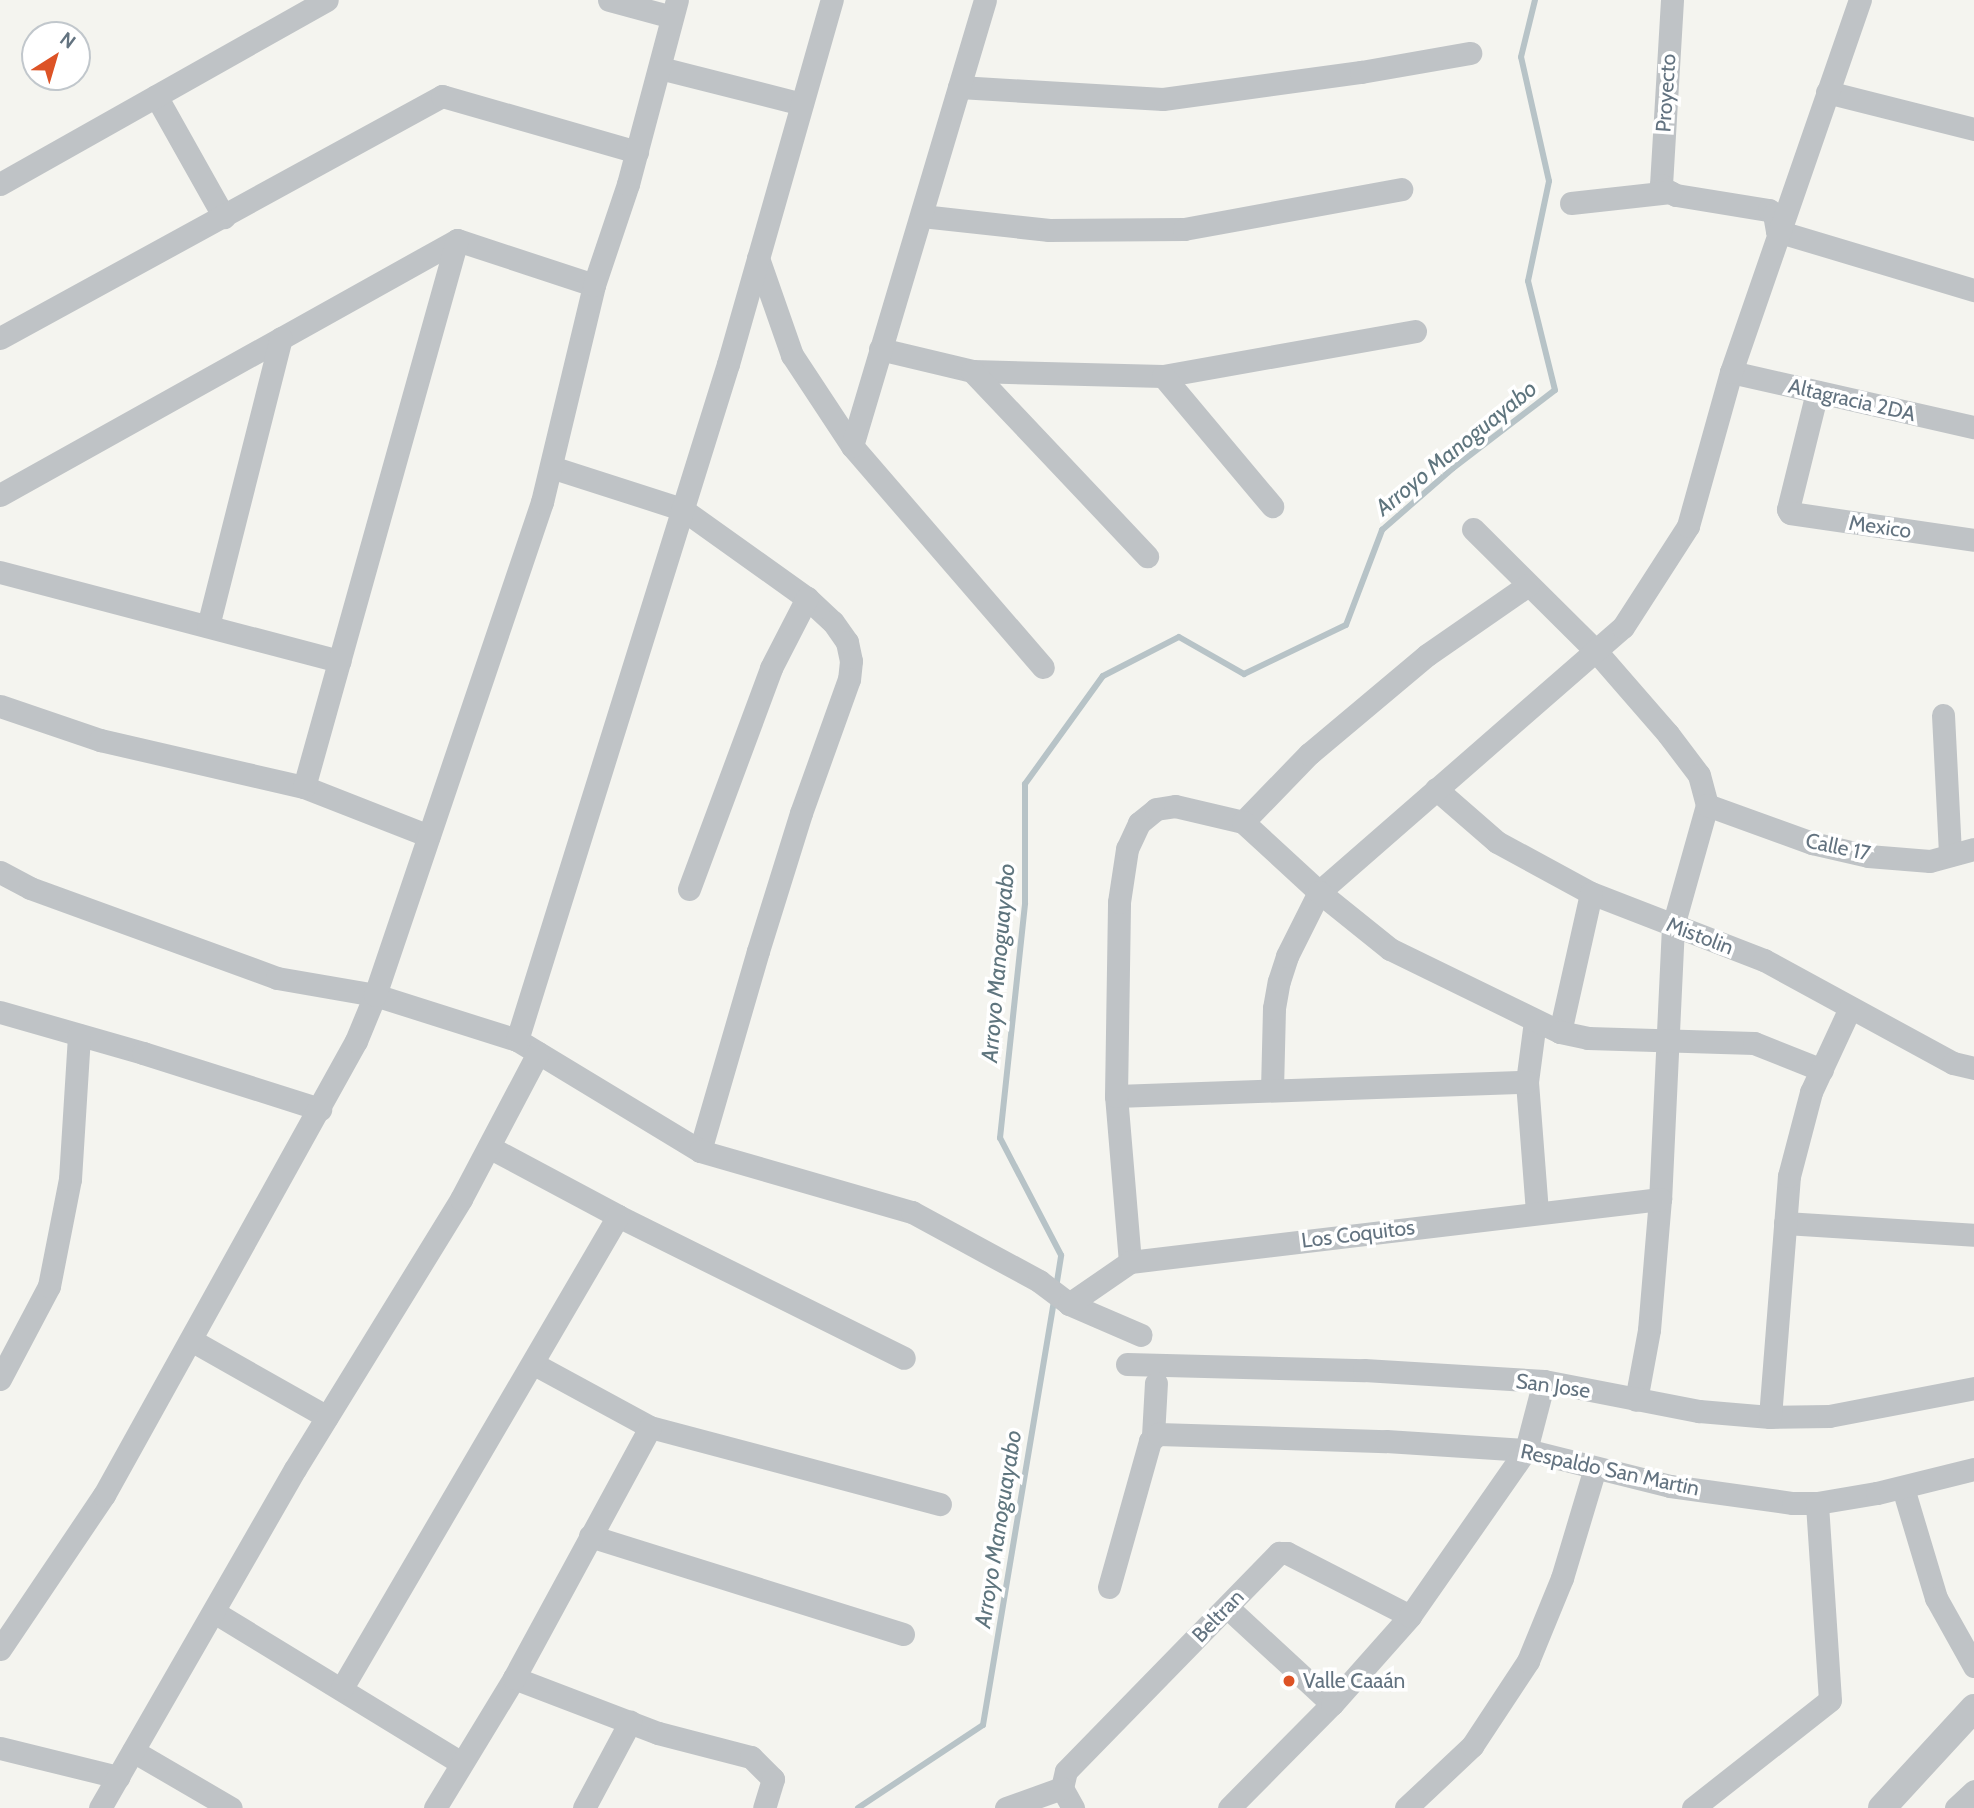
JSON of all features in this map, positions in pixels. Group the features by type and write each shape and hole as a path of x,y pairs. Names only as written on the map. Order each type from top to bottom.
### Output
{"street":[{"path":"0,184 327,0"},
{"path":"0,1649 104,1495 320,1109 356,1041 375,995 551,467 594,285 637,152 674,9 609,0"},
{"path":"517,1040 682,509 832,0"},
{"path":"852,446 985,0"},
{"name":"Proyecto","path":"1665,189 1672,0"},
{"path":"1272,1090 1274,1008 1279,981 1287,956 1319,892 1623,627 1688,526 1731,372 1777,231 1860,0"},
{"path":"959,87 1163,99 1470,53"},
{"path":"660,68 802,104"},
{"path":"1827,92 1974,129"},
{"path":"156,96 224,217"},
{"path":"0,338 442,96 637,152"},
{"path":"922,216 1049,230 1184,229 1401,189"},
{"path":"1571,202 1665,189 1769,210 1774,214 1777,231"},
{"path":"1777,231 1974,290"},
{"path":"0,495 457,240 594,285"},
{"path":"304,788 457,240"},
{"path":"758,258 792,355 852,446 1043,667"},
{"path":"880,349 972,370 1163,376 1415,331"},
{"path":"208,626 281,338"},
{"path":"972,370 1147,556"},
{"name":"Altagracia 2DA","path":"1731,372 1974,427"},
{"path":"1163,376 1272,506"},
{"name":"Mexico","path":"1817,392 1788,509 1794,515 1974,540"},
{"path":"551,467 682,509 807,598 833,622 847,642 852,661 849,679 797,826 700,1151"},
{"path":"1473,529 1595,650 1668,734 1699,775 1707,804 1673,926 1660,1199 1649,1330 1636,1400"},
{"path":"0,572 340,661"},
{"path":"1243,822 1309,754 1427,655 1528,585"},
{"path":"689,889 771,668 807,598"},
{"path":"0,706 100,740 304,788 429,836"},
{"path":"1943,715 1950,855"},
{"name":"Mistolin","path":"1436,789 1497,842 1591,893 1764,960 1953,1063 1974,1068"},
{"name":"Calle 17","path":"1707,804 1812,844 1868,856 1930,861 1974,849"},
{"path":"1130,1262 1116,1096 1119,902 1127,849 1139,823 1156,809 1175,806 1243,822 1319,892 1390,949 1560,1032 1588,1038 1754,1043 1822,1070"},
{"path":"0,872 30,888 277,978 375,995 517,1040 700,1151 912,1212 1039,1282 1069,1304 1141,1335"},
{"path":"1560,1032 1591,893"},
{"path":"1770,1417 1789,1176 1811,1092 1850,1008"},
{"path":"0,1012 320,1109"},
{"path":"1535,1021 1527,1082 1538,1212"},
{"path":"0,1379 49,1286 70,1179 79,1035"},
{"path":"100,1808 327,1417 461,1199 538,1053"},
{"path":"1116,1096 1272,1090 1357,1090 1527,1082"},
{"path":"489,1147 618,1216 904,1358"},
{"name":"Los Coquitos","path":"1069,1304 1130,1262 1660,1199"},
{"path":"342,1688 534,1364 618,1216"},
{"path":"1785,1223 1974,1235"},
{"path":"191,1340 327,1417"},
{"path":"534,1364 650,1427 940,1504"},
{"name":"San Jose","path":"1127,1364 1364,1370 1544,1381 1699,1411 1770,1417 1829,1416 1974,1388"},
{"path":"1229,1808 1332,1704 1410,1616 1527,1450 1544,1381"},
{"path":"1109,1587 1156,1435 1156,1383"},
{"path":"435,1808 514,1678 650,1427"},
{"name":"Respaldo San Martin","path":"1156,1435 1386,1441 1527,1450 1670,1486 1793,1503 1817,1503 1903,1488 1974,1469"},
{"path":"1406,1808 1472,1746 1528,1661 1562,1578 1595,1468"},
{"path":"1903,1488 1936,1598 1974,1666"},
{"path":"1693,1808 1830,1700 1817,1503"},
{"path":"590,1536 903,1634"},
{"name":"Beltran","path":"1062,1787 1066,1771 1279,1553 1287,1553 1410,1616"},
{"path":"1227,1607 1332,1704"},
{"path":"214,1612 461,1763"},
{"path":"514,1678 630,1722 751,1757 773,1779 764,1808"},
{"path":"1882,1808 1974,1708"},
{"path":"584,1808 630,1722"},
{"path":"0,1748 118,1777"},
{"path":"133,1751 231,1808"},
{"path":"1006,1808 1062,1787 1073,1808"},
{"path":"1956,1808 1974,1791"}],"waterway":[{"name":"Arroyo Manoguayabo","path":"1056,1288 1061,1255 1000,1138 1025,903 1025,784 1103,676 1179,637 1244,674 1346,625 1382,530 1453,468 1555,390 1528,281 1549,181 1521,57 1535,0"},
{"name":"Arroyo Manoguayabo","path":"858,1808 983,1725 1054,1299"}],"place":[{"name":"Valle Caaán","path":"1289,1681"}]}
